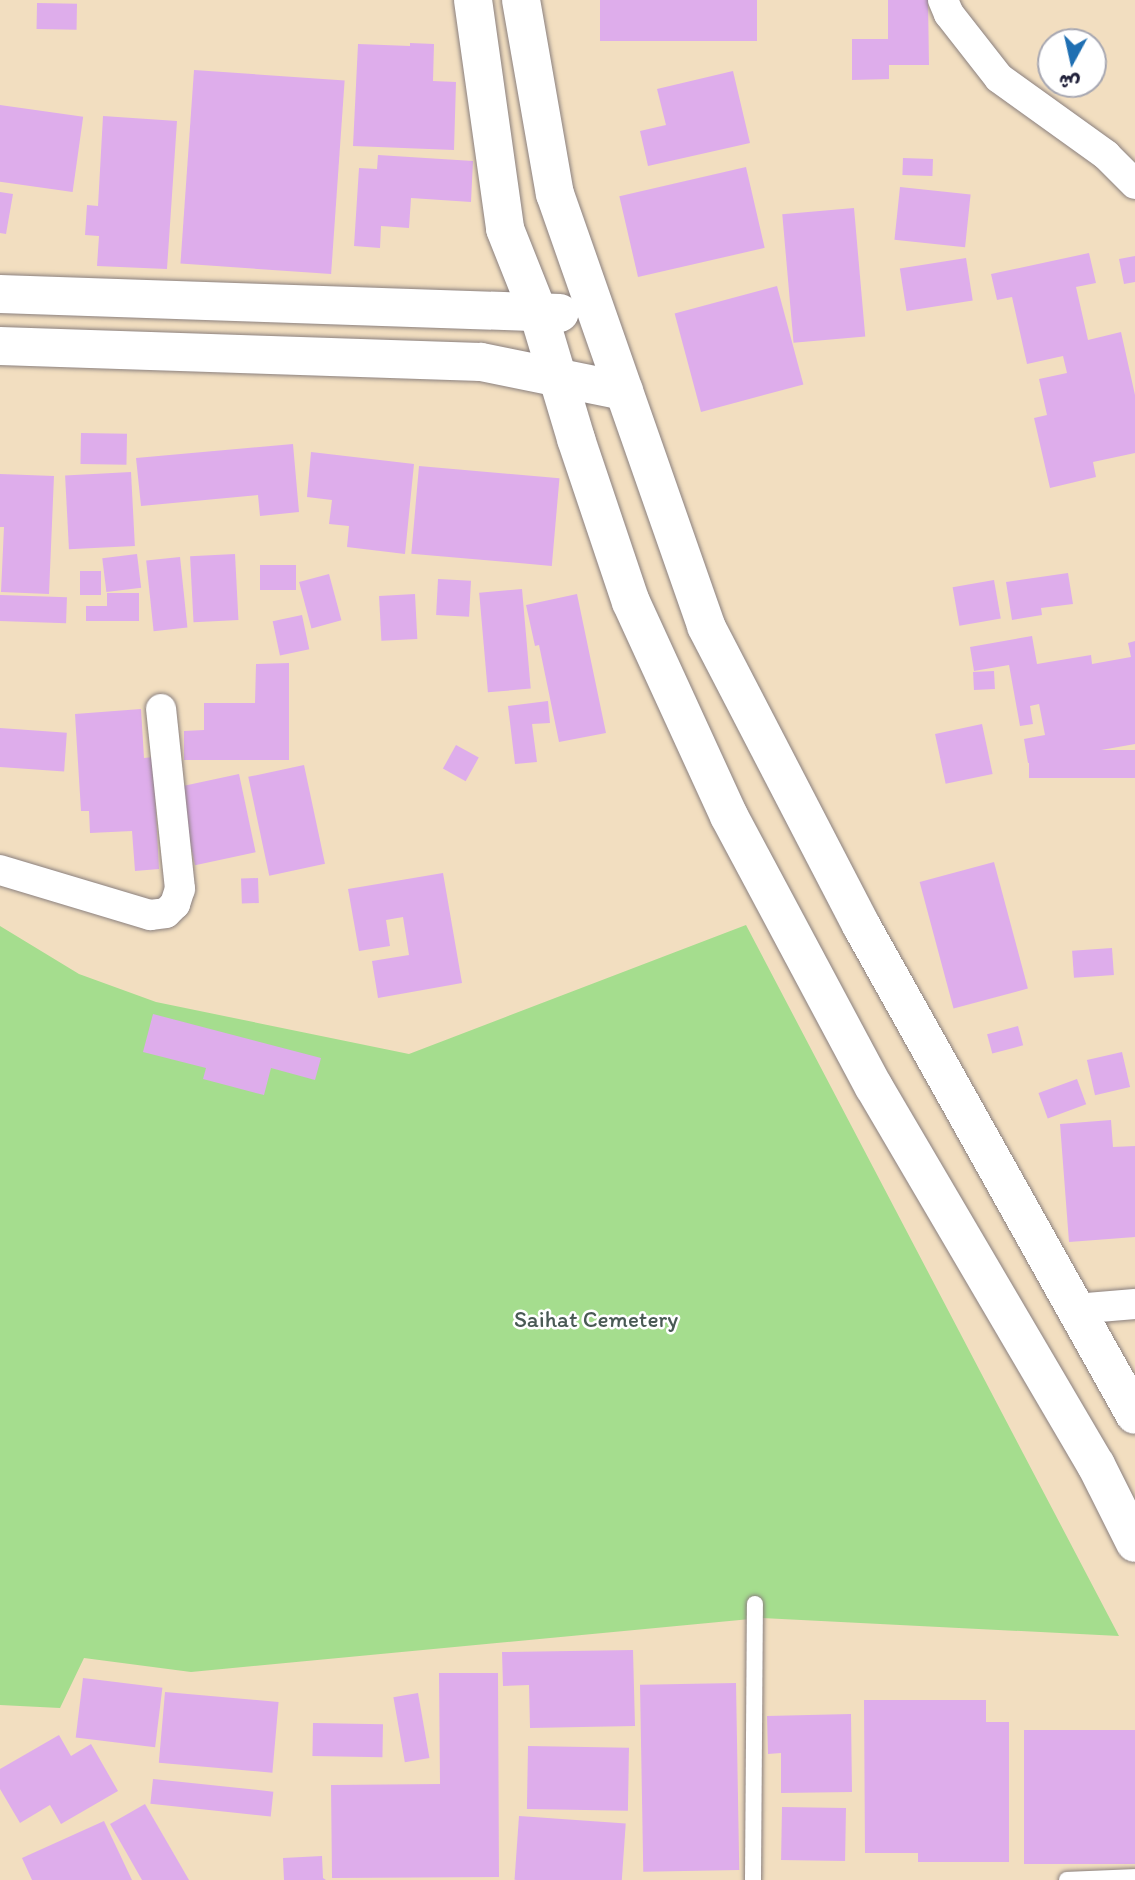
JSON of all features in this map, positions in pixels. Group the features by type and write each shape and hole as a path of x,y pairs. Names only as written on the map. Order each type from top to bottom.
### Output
{"street":[{"path":"473,0 505,229 538,312 631,602 729,816 874,1087 1096,1465 1135,1543"},
{"path":"521,0 555,194 706,626 861,925 1135,1415"},
{"path":"943,0 949,14 999,78 1106,155 1135,184"},
{"path":"1106,155 1135,150"},
{"path":"0,294 597,315"},
{"path":"0,346 481,362 559,380 624,391"},
{"path":"0,870 150,915 166,913 175,904 180,889 161,709"},
{"path":"1075,1309 1135,1304"}],"lane":[{"path":"753,1880 755,1604"},
{"path":"1067,1880 1135,1877"}],"green space":[{"name":"Saihat Cemetery","path":"746,925 1119,1636 761,1618 191,1672 84,1658 60,1708 0,1705 0,926 79,974 156,1002 409,1054"}],"building":[{"path":"600,0 757,0 757,41 600,41"},
{"path":"888,0 928,0 929,65 889,65 889,79 852,80 852,39 888,39"},
{"path":"37,3 77,4 77,30 37,29"},
{"path":"410,43 434,44 433,81 456,82 454,150 353,146 358,44 410,46"},
{"path":"194,70 345,81 331,274 180,264"},
{"path":"733,71 750,143 648,166 640,131 666,125 657,89"},
{"path":"0,105 83,117 73,192 0,182"},
{"path":"103,116 177,121 167,269 97,266 99,236 85,235 87,205 98,206"},
{"path":"378,155 473,161 471,202 411,198 409,228 381,226 380,248 354,246 359,168 377,169"},
{"path":"903,158 933,159 932,176 902,175"},
{"path":"746,167 765,248 638,277 619,196"},
{"path":"900,187 971,194 965,247 894,240"},
{"path":"0,192 13,194 6,234 0,233"},
{"path":"854,208 865,337 794,343 782,214"},
{"path":"1089,253 1096,283 1076,287 1088,340 1121,332 1135,395 1135,453 1093,462 1096,477 1050,488 1034,418 1047,415 1039,379 1067,373 1063,356 1027,364 1012,297 997,300 991,274"},
{"path":"1135,256 1135,282 1124,284 1119,259"},
{"path":"966,258 973,300 907,311 900,268"},
{"path":"777,286 803,385 701,412 675,313"},
{"path":"81,433 127,434 126,465 80,464"},
{"path":"293,444 299,512 260,516 258,495 141,506 136,458"},
{"path":"311,452 414,464 405,554 347,547 349,526 329,524 332,500 307,497"},
{"path":"419,466 559,478 552,566 411,554"},
{"path":"131,472 135,546 69,549 65,475"},
{"path":"0,474 54,476 49,594 1,592 4,527 0,527"},
{"path":"137,554 141,588 106,592 102,558"},
{"path":"235,554 238,620 194,622 190,556"},
{"path":"180,557 187,628 154,631 146,561"},
{"path":"260,565 296,565 296,590 260,590"},
{"path":"80,571 101,571 101,595 80,595"},
{"path":"1068,573 1073,604 1041,608 1042,615 1012,620 1006,582"},
{"path":"329,574 341,620 311,628 299,582"},
{"path":"438,579 471,581 469,617 436,615"},
{"path":"994,580 1001,618 959,626 953,587"},
{"path":"522,589 531,689 488,692 479,593"},
{"path":"107,593 139,593 139,621 86,621 86,606 107,606"},
{"path":"415,594 417,639 381,641 379,596"},
{"path":"577,594 606,733 559,742 539,645 535,646 526,605"},
{"path":"0,595 67,597 66,623 0,621"},
{"path":"302,615 309,649 280,655 273,621"},
{"path":"1032,636 1037,664 1091,655 1092,664 1131,657 1128,643 1135,641 1135,744 1028,763 1024,739 1045,735 1039,704 1030,706 1033,724 1020,726 1009,665 974,671 970,647"},
{"path":"289,663 289,760 184,760 184,731 204,730 204,703 255,703 256,664"},
{"path":"994,671 995,689 974,690 973,672"},
{"path":"548,701 550,723 532,724 537,762 515,764 508,706"},
{"path":"141,709 144,758 153,757 159,869 135,871 132,831 90,833 89,811 81,811 75,714"},
{"path":"982,724 993,774 946,784 935,734"},
{"path":"0,728 67,733 64,772 0,767"},
{"path":"456,745 479,758 466,781 443,769"},
{"path":"1029,750 1135,750 1135,778 1029,778"},
{"path":"304,765 325,864 269,876 248,777"},
{"path":"239,774 256,852 195,865 178,787"},
{"path":"994,862 1028,989 954,1008 920,882"},
{"path":"443,873 462,983 378,998 372,961 409,955 403,917 386,920 390,946 359,951 348,889"},
{"path":"258,878 259,903 242,904 241,879"},
{"path":"1112,948 1114,975 1074,978 1072,951"},
{"path":"153,1014 321,1058 315,1080 271,1068 264,1095 203,1079 206,1068 143,1052"},
{"path":"1018,1026 1023,1045 992,1054 987,1034"},
{"path":"1122,1052 1130,1087 1095,1095 1087,1060"},
{"path":"1077,1079 1086,1104 1048,1118 1038,1093"},
{"path":"1111,1120 1113,1147 1135,1146 1135,1237 1069,1242 1060,1124"},
{"path":"633,1650 635,1726 530,1728 529,1685 503,1686 502,1652"},
{"path":"439,1673 498,1673 499,1877 332,1878 331,1785 440,1784"},
{"path":"83,1678 162,1688 155,1747 76,1738"},
{"path":"736,1683 739,1870 643,1872 640,1685"},
{"path":"165,1692 279,1702 272,1773 159,1763"},
{"path":"418,1693 429,1758 405,1762 393,1697"},
{"path":"864,1700 986,1700 986,1722 1009,1722 1009,1862 918,1862 918,1853 865,1853"},
{"path":"851,1714 852,1792 781,1793 781,1753 768,1754 767,1716"},
{"path":"313,1723 383,1724 382,1757 312,1756"},
{"path":"1024,1730 1135,1730 1135,1864 1024,1864"},
{"path":"59,1735 71,1756 91,1744 118,1791 61,1824 50,1805 20,1823 0,1789 0,1769"},
{"path":"528,1746 629,1748 628,1811 527,1809"},
{"path":"153,1779 273,1792 271,1817 150,1804"},
{"path":"145,1804 189,1880 142,1880 110,1824"},
{"path":"782,1807 846,1808 845,1861 781,1860"},
{"path":"519,1816 626,1823 622,1880 515,1880"},
{"path":"104,1821 132,1880 32,1880 22,1858"},
{"path":"322,1856 323,1878 326,1880 284,1880 283,1858"}]}
